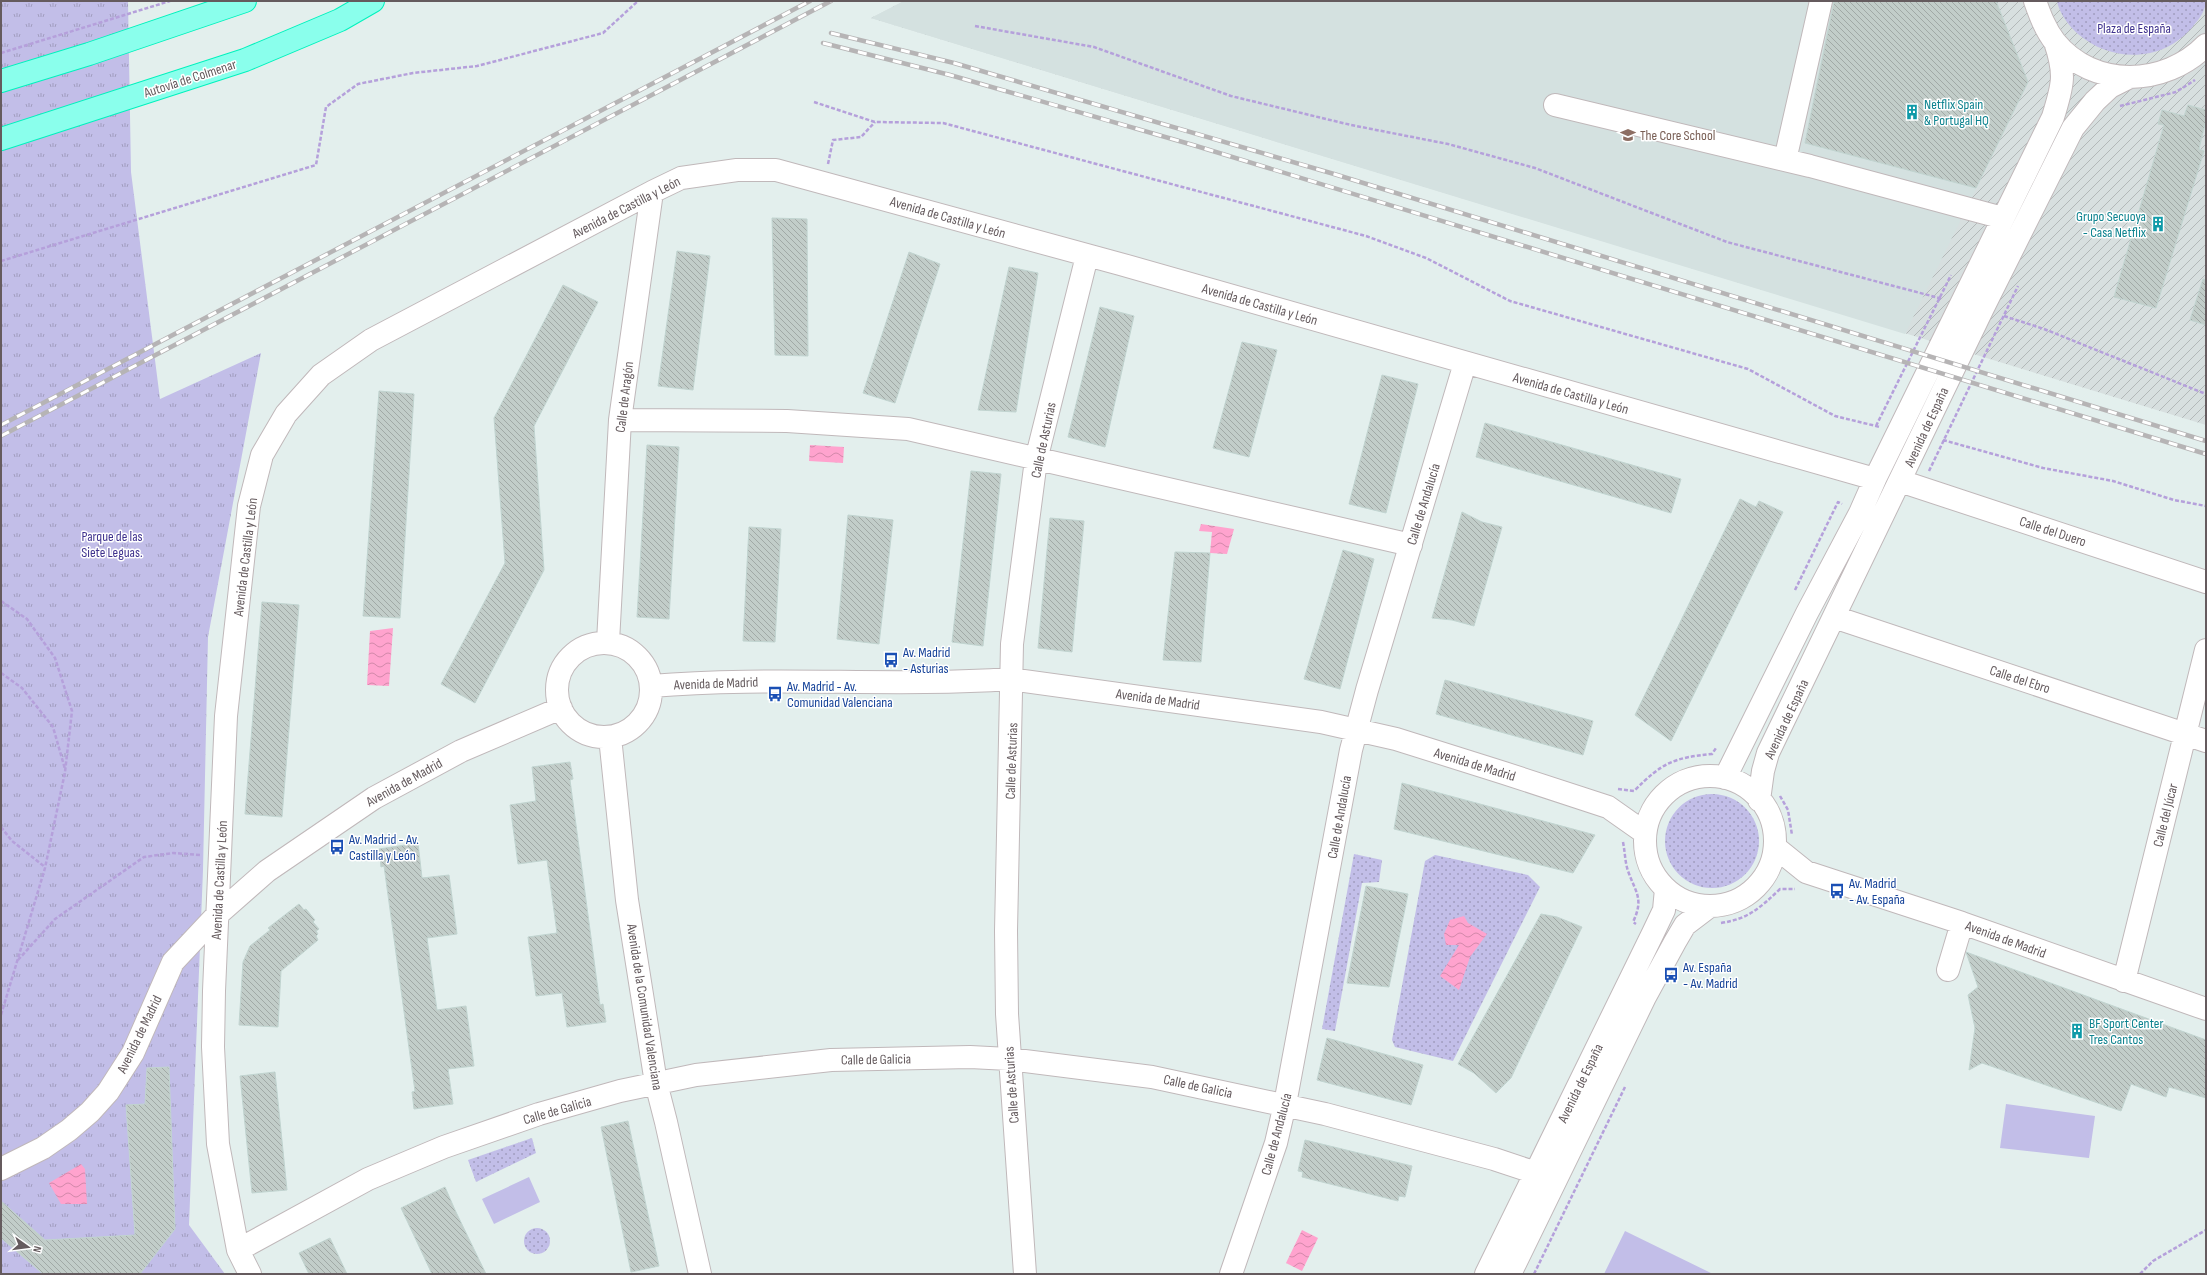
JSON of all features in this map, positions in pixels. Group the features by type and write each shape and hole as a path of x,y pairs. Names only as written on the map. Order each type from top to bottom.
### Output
{"highway":[{"path":"1,82 245,1"},
{"name":"Autovía de Colmenar","path":"1,139 245,60 340,20 373,1"},
{"path":"1,155 197,90 245,60"}],"street":[{"path":"1784,160 1821,1"},
{"path":"2035,1 2042,22 2055,42 2070,56 2088,68 2108,75 2128,78 2150,76 2170,70 2189,60 2206,45"},
{"name":"Avenida de España","path":"1725,778 1807,613 1860,513 1875,479 2053,117 2062,85 2063,64 2055,42"},
{"name":"Avenida de España","path":"1768,796 1763,771 1768,753 1878,522 1900,481 1983,308 2073,128 2095,101 2110,87 2128,78"},
{"path":"1555,104 1784,160 2003,218"},
{"name":"Avenida de Castilla y León","path":"250,1274 238,1250 218,1144 213,1047 215,956 226,716 249,506 262,455 286,414 321,375 371,340 652,192 681,178 737,170 776,170 824,182 1875,479"},
{"name":"Calle de Aragón","path":"608,642 620,420 652,192"},
{"name":"Calle de Asturias","path":"1026,1274 1009,1059 1006,931 1012,700 1010,679 1012,644 1036,460 1087,256"},
{"name":"Calle de Andalucía","path":"1231,1274 1276,1143 1285,1104 1356,730 1465,363"},
{"path":"620,420 787,421 908,430 1411,545"},
{"name":"Calle del Duero","path":"1900,481 2206,582"},
{"name":"Calle del Ebro","path":"1834,617 2206,741"},
{"path":"608,642 622,646 638,658 644,666 651,686 650,701 644,715 635,726 610,737 594,736 580,730 568,720 561,708 558,687 561,672 570,659 582,649 595,644 608,642"},
{"name":"Calle del Júcar","path":"2124,981 2206,650"},
{"name":"Avenida de Madrid","path":"651,686 692,683 798,680 975,681 1010,679 1321,722 1396,739 1608,808 1646,833"},
{"name":"Avenida de Madrid","path":"1,1169 43,1148 69,1130 90,1112 108,1092 133,1053 173,962 217,915 260,877 374,798 461,751 561,708"},
{"name":"Avenida de la Comunidad Valenciana","path":"610,737 627,900 656,1083 700,1274"},
{"path":"1705,776 1725,778 1768,796 1766,808 1784,844 1763,877 1749,893 1730,902 1713,915 1666,889 1655,876 1648,861 1646,833 1649,818 1659,801 1667,792 1685,781 1705,776"},
{"path":"1608,808 1639,807 1659,801"},
{"name":"Avenida de Madrid","path":"1784,844 1806,872"},
{"name":"Avenida de Madrid","path":"1763,877 1806,872 1962,923 2124,981 2206,1008"},
{"name":"Avenida de España","path":"1486,1274 1664,910 1666,889"},
{"name":"Avenida de España","path":"1510,1274 1642,1004 1675,942 1685,925 1713,915"},
{"path":"1948,970 1962,923"},
{"path":"173,962 189,956 215,956"},
{"name":"Calle de Galicia","path":"238,1250 368,1179 444,1147 538,1114 656,1083 696,1075 831,1060 970,1058 1009,1059 1152,1077 1285,1104 1494,1159 1536,1173"}],"path":[{"path":"1,53 170,1"},
{"path":"1,261 316,165 326,107 358,84 413,73 477,66 603,33 638,1"},
{"path":"976,26 1094,47 1231,96 1351,125 1455,146 1535,168 1727,242 1961,304"},
{"path":"2118,107 2176,92 2200,77"},
{"path":"814,102 875,122 943,123 1366,236 1426,258 1510,301 1748,369 1835,416 1899,431"},
{"path":"824,182 833,140 861,137 875,122"},
{"path":"1921,488 2020,281"},
{"path":"1983,308 2044,329 2206,394"},
{"path":"1925,428 1944,441 2043,468 2113,481 2174,500 2206,506"},
{"path":"1,601 27,619 55,658 72,711 65,772 45,868 1,1015"},
{"path":"1,673 22,688 52,726 65,772"},
{"path":"1608,808 1614,789 1634,791 1654,770 1681,757 1712,754 1720,743"},
{"path":"1768,796 1788,810 1784,844"},
{"path":"1,827 12,841 45,868"},
{"path":"1618,836 1623,841 1628,870 1639,897 1639,910 1633,922 1653,933"},
{"path":"17,962 55,919 144,856 173,853 193,854"},
{"path":"1713,915 1739,920 1759,908 1780,889 1798,888 1806,872"},
{"path":"1534,1274 1627,1083"},
{"path":"2140,1274 2153,1261 2206,1230"}],"shaded area":[{"name":"The Core School","path":"904,1 2206,1 2206,425 871,18"},
{"name":"The Core School","path":"904,1 1997,1 2000,26 2028,82 1905,334 871,18"}],"green space":[{"name":"Parque de las Siete Leguas.","path":"1,1 128,1 131,172 160,399 261,353 208,637 203,870 189,1225 225,1274 1,1274"},
{"name":"Plaza de España","path":"2057,1 2206,1 2205,8 2200,17 2182,37 2169,46 2154,52 2138,55 2122,54 2092,44 2078,34 2068,23 2062,15"},
{"path":"1712,794 1730,798 1745,808 1755,823 1759,841 1755,859 1745,874 1730,884 1712,888 1694,884 1679,874 1669,859 1665,841 1669,823 1679,808 1694,798"},
{"path":"1354,854 1382,860 1379,882 1362,883 1335,1031 1322,1029"},
{"path":"1435,855 1528,875 1540,887 1453,1061 1395,1047 1392,1040 1425,861"},
{"path":"2006,1104 2095,1116 2089,1158 2000,1148"},
{"path":"532,1138 536,1153 476,1182 468,1160"},
{"path":"529,1177 540,1202 494,1224 482,1199"},
{"path":"537,1228 546,1232 550,1241 546,1250 537,1254 528,1250 524,1241 528,1232"},
{"path":"1625,1231 1713,1274 1604,1274"}],"water":[{"path":"810,445 844,447 843,463 809,461"},
{"path":"1201,524 1234,529 1227,554 1210,553 1212,532 1199,531"},
{"path":"393,628 389,686 367,685 370,631"},
{"path":"1464,916 1468,923 1487,934 1470,957 1459,990 1440,976 1459,945 1446,945 1444,934 1450,920"},
{"path":"81,1164 85,1169 87,1204 61,1204 49,1183"},
{"path":"1302,1230 1318,1238 1302,1271 1286,1263"}],"building":[{"name":"Netflix Spain & Portugal HQ","path":"1834,1 1996,1 2028,82 1976,188 1805,143"},
{"name":"Grupo Secuoya - Casa Netflix","path":"2188,105 2206,110 2206,120 2199,149 2204,151 2156,308 2114,297 2164,125 2158,124 2162,110 2184,116"},
{"path":"772,218 807,219 808,356 775,355"},
{"path":"677,251 710,256 693,390 658,386"},
{"path":"909,252 940,264 895,403 863,393"},
{"path":"1009,267 1038,273 1016,412 978,410"},
{"path":"2203,279 2206,280 2206,325 2190,320"},
{"path":"563,285 598,302 534,426 544,570 475,703 441,684 505,563 494,418"},
{"path":"1100,307 1134,316 1105,447 1068,437"},
{"path":"1242,342 1277,350 1249,457 1213,448"},
{"path":"1382,375 1418,384 1386,513 1349,504"},
{"path":"379,391 414,394 400,618 363,616"},
{"path":"1485,423 1681,479 1671,513 1476,457"},
{"path":"647,445 679,447 669,619 637,617"},
{"path":"971,471 1001,474 983,646 952,642"},
{"path":"1740,499 1756,507 1759,501 1783,512 1671,741 1635,715"},
{"path":"1462,512 1482,522 1502,527 1474,626 1452,620 1432,618"},
{"path":"848,515 893,520 879,644 837,639"},
{"path":"1050,518 1084,521 1072,652 1038,648"},
{"path":"749,527 781,529 775,642 743,641"},
{"path":"1343,550 1374,559 1340,689 1304,679"},
{"path":"1175,552 1210,553 1201,662 1163,660"},
{"path":"262,602 299,605 282,817 245,814"},
{"path":"1445,680 1593,721 1583,755 1436,714"},
{"path":"570,762 573,779 570,780 600,1005 603,1004 606,1022 567,1027 562,993 536,996 528,937 557,933 547,860 518,864 510,805 536,801 532,767"},
{"path":"1402,783 1595,835 1573,873 1394,829"},
{"path":"418,843 422,878 449,875 457,934 427,938 437,1010 466,1006 474,1066 448,1069 453,1104 414,1109 412,1092 415,1091 384,866 381,867 379,849"},
{"path":"1366,886 1408,894 1389,987 1347,983"},
{"path":"299,904 304,910 306,909 315,920 313,922 319,929 316,931 318,934 316,936 318,940 281,971 278,1027 239,1025 243,962 250,946 270,930 268,928"},
{"path":"1541,914 1557,917 1582,927 1511,1078 1496,1093 1474,1073 1458,1064"},
{"name":"BF Sport Center Tres Cantos","path":"1966,952 2206,1040 2206,1098 2169,1087 2166,1097 2131,1084 2121,1111 1982,1063 1969,1070 1975,1028 1968,995 1978,987"},
{"path":"1327,1038 1423,1065 1411,1105 1317,1080"},
{"path":"169,1067 175,1229 140,1274 43,1274 1,1238 1,1201 45,1240 135,1235 126,1105 145,1104 147,1068"},
{"path":"275,1072 287,1190 252,1193 240,1076"},
{"path":"628,1121 659,1266 631,1272 601,1127"},
{"path":"1305,1140 1412,1166 1405,1197 1399,1196 1398,1201 1302,1177 1303,1172 1298,1171"},
{"path":"445,1187 486,1274 432,1274 401,1208"},
{"path":"330,1238 347,1274 309,1274 299,1253"}],"railway":[{"path":"1,425 810,1"},
{"path":"1,436 831,1"},
{"path":"831,33 954,63 1334,174 2206,441"},
{"path":"823,43 950,75 1193,145 2206,454"}],"place":[{"name":"Netflix Spain & Portugal HQ","path":"1912,112"},
{"name":"The Core School","path":"1628,135"},
{"name":"Grupo Secuoya - Casa Netflix","path":"2158,224"},
{"name":"Av. Madrid - Asturias","path":"891,660"},
{"name":"Av. Madrid - Av. Comunidad Valenciana","path":"775,694"},
{"name":"Av. Madrid - Av. Castilla y León","path":"337,847"},
{"name":"Av. Madrid - Av. España","path":"1837,891"},
{"name":"Av. España - Av. Madrid","path":"1671,975"},
{"name":"BF Sport Center Tres Cantos","path":"2077,1031"}]}
